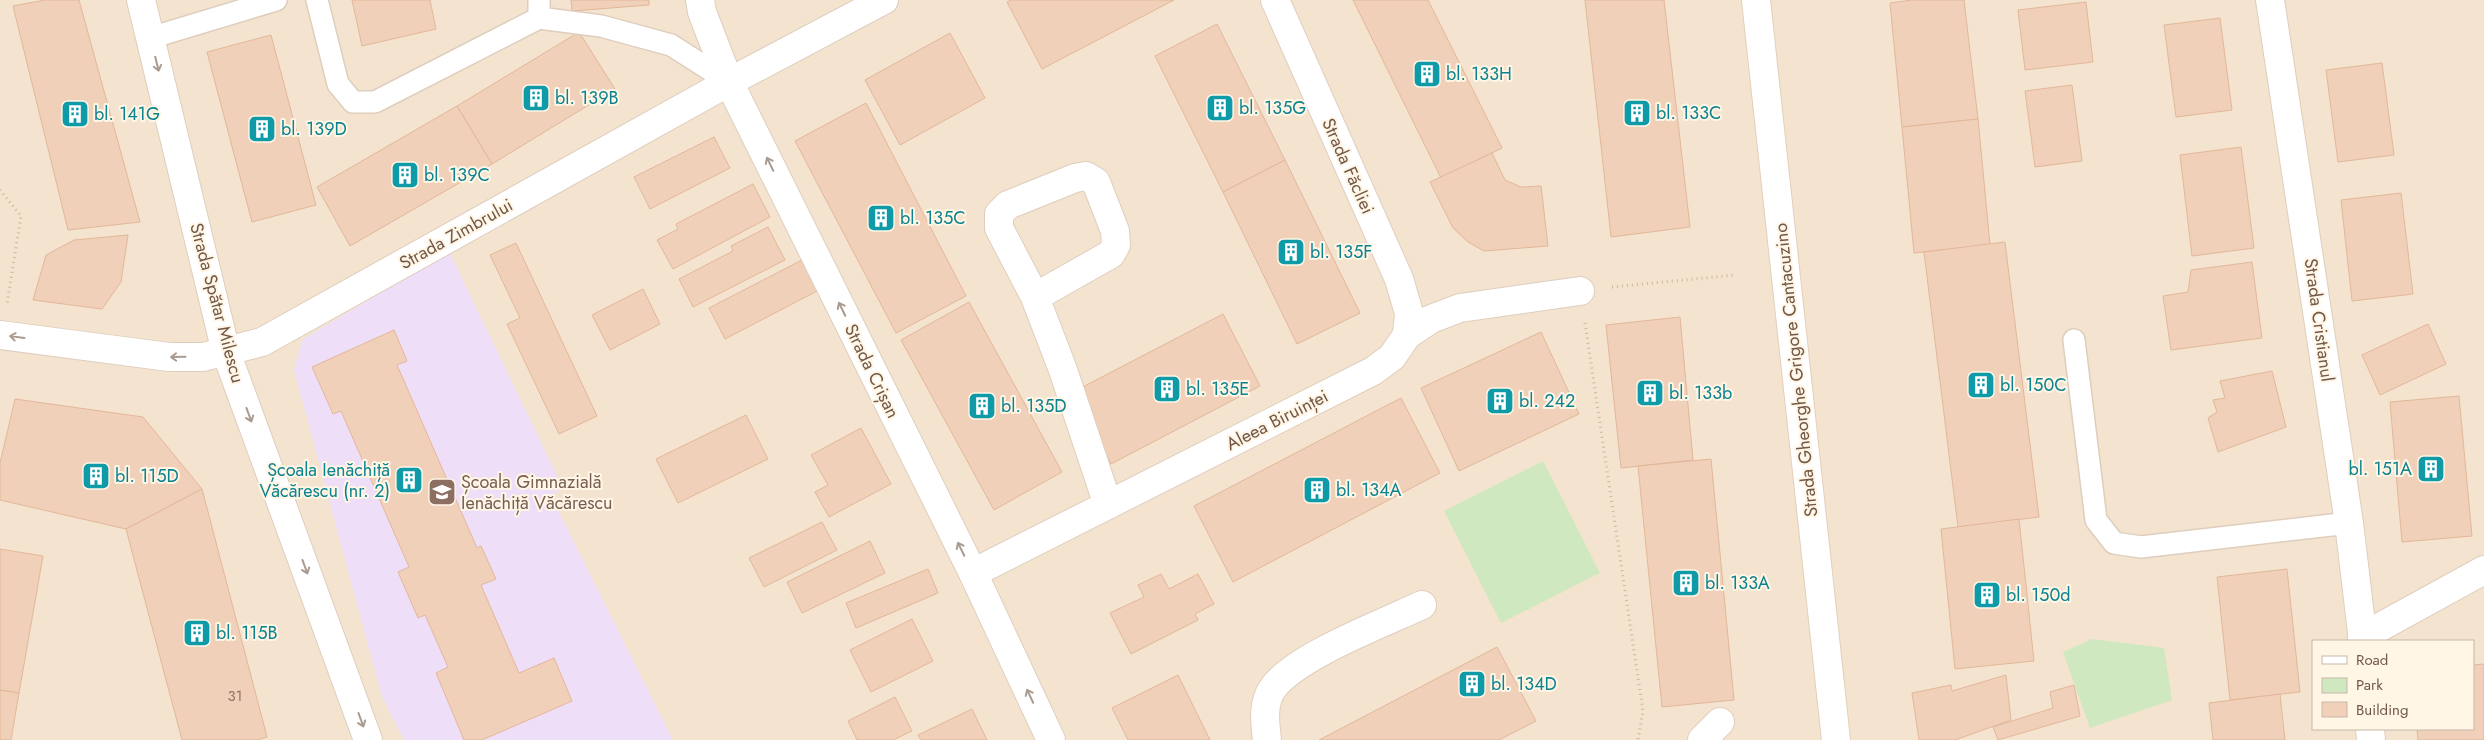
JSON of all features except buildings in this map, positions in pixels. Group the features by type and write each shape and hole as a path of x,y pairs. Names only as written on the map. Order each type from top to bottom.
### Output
{"street":[{"name":"Strada Spătar Milescu","path":"141,0 226,352 368,740"},
{"name":"Strada Crișan","path":"700,0 702,12 729,82 973,573 1051,740"},
{"name":"Strada Zimbrului","path":"1,335 169,357 203,357 262,342 729,82 884,0"},
{"name":"Strada Făcliei","path":"1275,0 1399,279 1409,313 1407,334"},
{"name":"Strada Gheorghe Grigore Cantacuzino","path":"1756,0 1836,740"},
{"name":"Strada Cristianul","path":"2270,0 2349,523 2362,639"},
{"path":"1035,297 1111,254 1116,245 1115,231 1096,182 1086,176 1075,178 1008,205 999,214 999,228 1035,297 1063,370 1108,504"},
{"name":"Aleea Biruinței","path":"973,573 1373,372 1392,357 1407,334 1431,320 1460,308 1580,291"},
{"path":"2362,639 2484,570"},
{"path":"1267,740 1264,713 1272,688 1301,662 1422,605"}],"lane":[{"path":"150,38 276,0"},
{"path":"318,0 338,84 354,102 375,102 539,9 672,45 729,82"},
{"path":"2074,340 2096,520 2114,543 2141,547 2349,523"}],"path":[{"path":"0,190 21,216 1,335"},
{"path":"1638,740 1642,711 1580,291 1664,280 1735,275"}],"shaded area":[{"path":"0,0 2484,0 2484,740 0,740"},
{"name":"Școala Gimnazială Ienăchiță Văcărescu","path":"449,251 563,488 551,496 673,740 404,740 382,697 294,370 302,340"}],"green space":[{"path":"1543,461 1600,573 1501,623 1444,511"},
{"path":"2092,639 2164,648 2172,700 2090,728 2063,652"}],"place":[{"name":"bl. 133H","path":"1427,74"},
{"name":"bl. 139B","path":"536,98"},
{"name":"bl. 135G","path":"1220,108"},
{"name":"bl. 133C","path":"1637,113"},
{"name":"bl. 141G","path":"75,114"},
{"name":"bl. 139D","path":"262,129"},
{"name":"bl. 139C","path":"405,175"},
{"name":"bl. 135C","path":"881,218"},
{"name":"bl. 135F","path":"1291,252"},
{"name":"bl. 150C","path":"1981,385"},
{"name":"bl. 135E","path":"1167,389"},
{"name":"bl. 133b","path":"1650,393"},
{"name":"bl. 242","path":"1500,401"},
{"name":"bl. 135D","path":"982,406"},
{"name":"bl. 151A","path":"2431,469"},
{"name":"bl. 115D","path":"96,476"},
{"name":"Școala Ienăchiță Văcărescu (nr. 2)","path":"409,480"},
{"name":"bl. 134A","path":"1317,490"},
{"name":"Școala Gimnazială Ienăchiță Văcărescu","path":"442,492"},
{"name":"bl. 133A","path":"1686,583"},
{"name":"bl. 150d","path":"1987,595"},
{"name":"bl. 115B","path":"197,633"},
{"name":"bl. 134D","path":"1472,684"}]}
